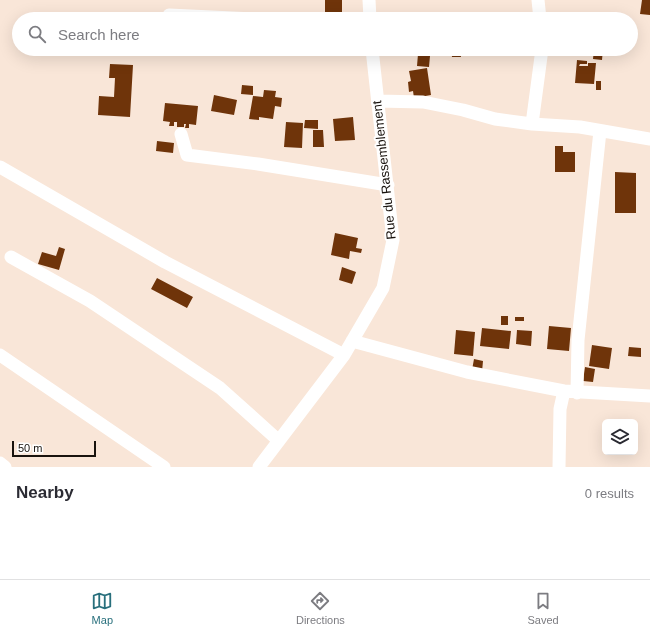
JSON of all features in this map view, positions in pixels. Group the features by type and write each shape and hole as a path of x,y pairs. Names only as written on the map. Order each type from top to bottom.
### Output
{"street":[{"path":"369,0 370,12"},
{"path":"538,0 539,12"},
{"name":"Rue du Rassemblement","path":"259,467 344,355 383,288 393,240 373,56"},
{"path":"532,124 541,56"},
{"path":"378,101 423,102 463,110 495,119 532,124 580,127 650,139"},
{"path":"559,467 560,408 571,392 578,340 600,131"},
{"path":"181,134 187,155 258,164 388,185"},
{"path":"0,167 165,262 344,355"},
{"path":"11,257 90,301 220,388 279,440"},
{"path":"352,342 467,372 571,392 650,396"},
{"path":"0,355 164,467"},
{"path":"0,463 5,467"}],"building":[{"path":"325,0 342,0 342,12 325,12"},
{"path":"642,0 650,0 650,15 640,14"},
{"path":"418,56 430,56 429,67 417,66"},
{"path":"593,56 602,56 602,60 593,59"},
{"path":"577,60 587,61 587,64 580,64 579,66 588,66 588,63 596,63 594,84 575,83"},
{"path":"110,64 133,65 130,117 98,115 99,96 114,97 115,78 109,78"},
{"path":"427,68 431,95 414,98 413,91 409,92 408,82 411,81 409,71"},
{"path":"596,81 601,81 601,90 596,90"},
{"path":"242,85 253,86 253,95 241,94"},
{"path":"264,90 276,91 275,97 282,98 281,107 275,106 273,119 259,117 259,120 249,119 253,96 263,97"},
{"path":"214,95 237,100 234,115 211,111"},
{"path":"165,103 198,106 196,125 189,124 189,128 185,128 186,124 184,124 184,127 177,127 177,122 174,122 174,126 169,126 170,122 163,121"},
{"path":"353,117 355,140 335,141 333,119"},
{"path":"305,120 318,120 318,129 304,128"},
{"path":"286,122 303,123 302,148 284,147"},
{"path":"313,130 323,130 324,147 313,147"},
{"path":"157,141 174,143 173,153 156,151"},
{"path":"555,146 563,146 563,152 575,152 575,172 555,172"},
{"path":"615,172 636,173 636,213 615,213"},
{"path":"335,233 358,238 356,248 362,249 361,253 350,251 349,259 331,255"},
{"path":"59,247 65,249 59,270 38,264 42,252 56,256"},
{"path":"342,267 356,272 352,284 339,280"},
{"path":"157,278 193,297 187,308 151,289"},
{"path":"501,316 508,316 508,325 501,325"},
{"path":"515,317 524,317 524,321 515,321"},
{"path":"549,326 571,328 569,351 547,349"},
{"path":"482,328 511,331 509,349 480,346"},
{"path":"456,330 475,332 473,356 454,354"},
{"path":"517,330 532,331 531,346 516,344"},
{"path":"592,345 612,348 609,369 589,366"},
{"path":"629,347 641,348 641,357 628,356"},
{"path":"474,359 483,361 482,372 472,370"},
{"path":"585,367 595,369 593,382 583,381"}]}
